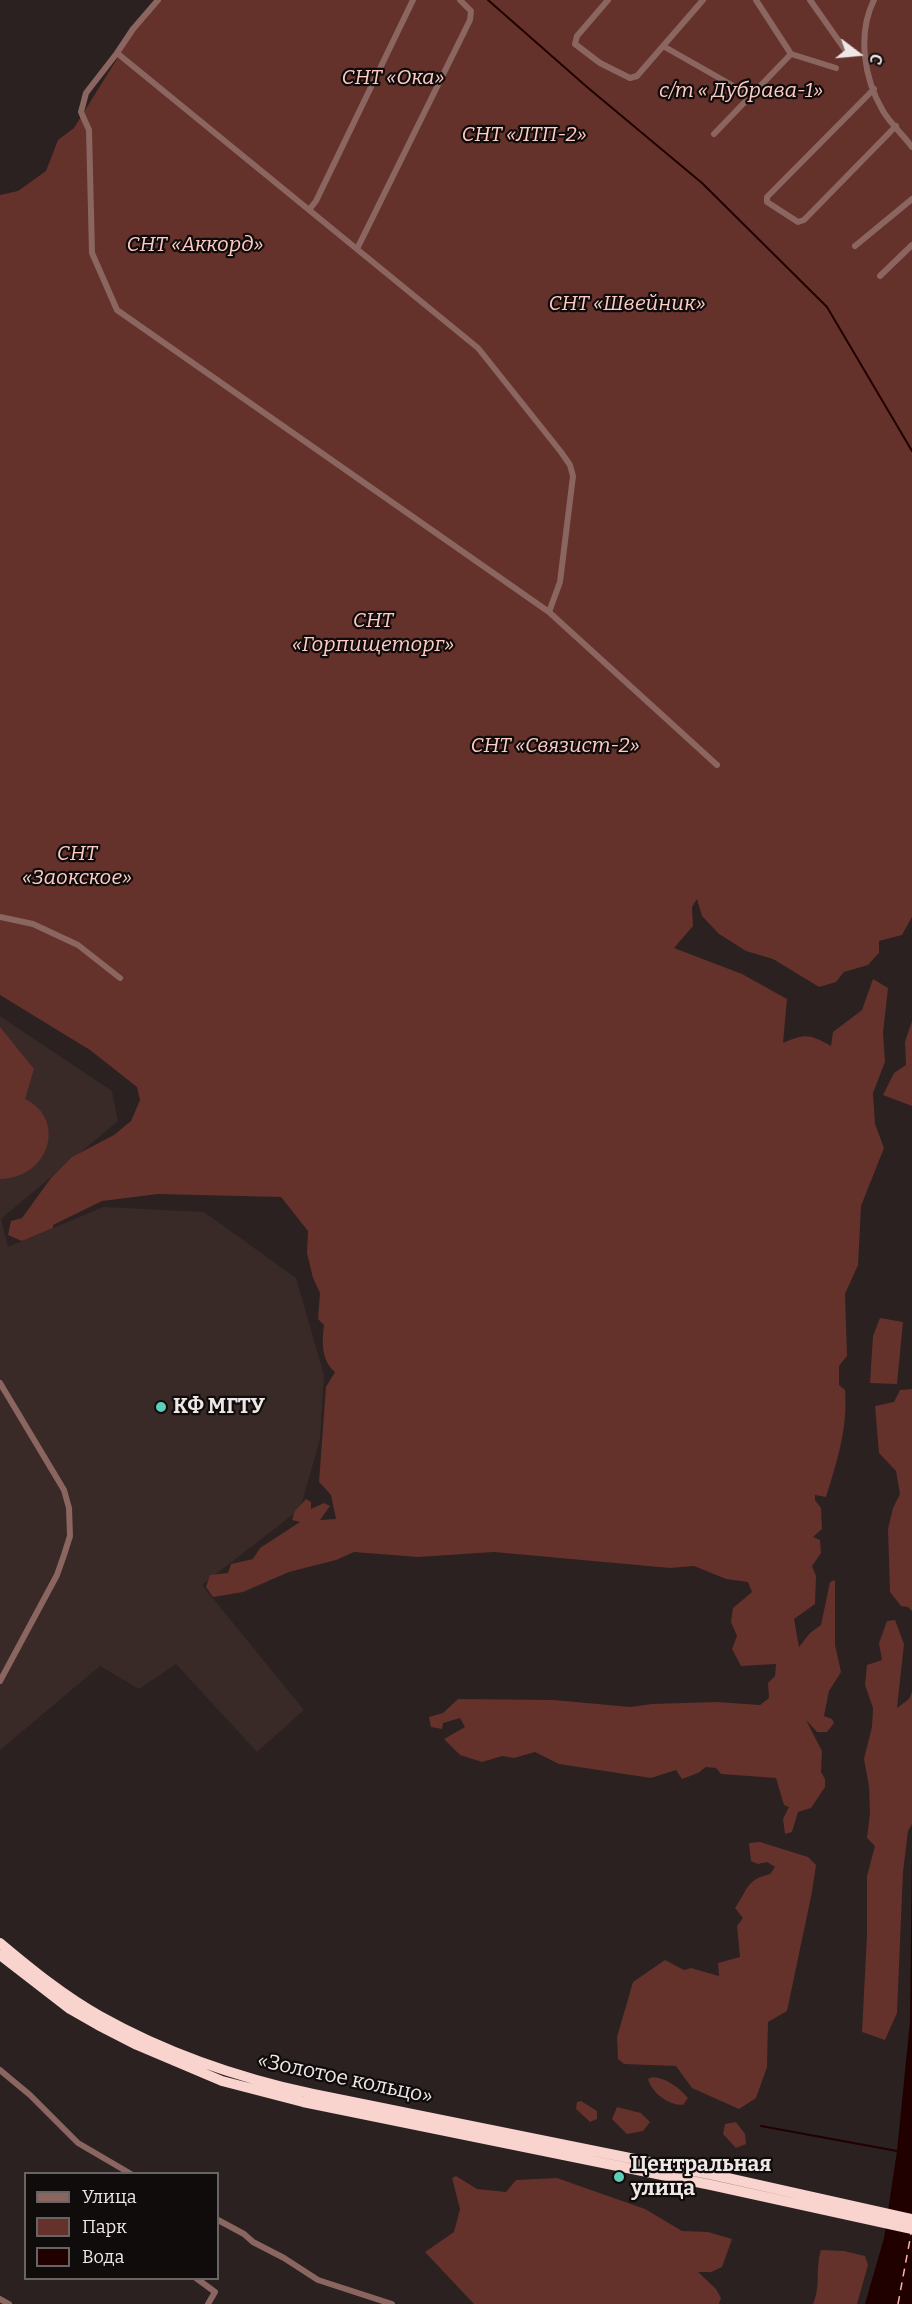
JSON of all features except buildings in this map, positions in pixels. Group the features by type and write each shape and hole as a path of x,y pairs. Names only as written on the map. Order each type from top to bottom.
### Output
{"highway":[{"name":"«Золотое кольцо»","path":"0,1943 77,2001 100,2015 142,2037 233,2074 313,2094 712,2180"},
{"name":"«Золотое кольцо»","path":"0,1955 70,2009 98,2025 137,2045 222,2081 303,2102 712,2180"},
{"path":"712,2180 912,2219"},
{"path":"712,2180 912,2229"}],"street":[{"path":"158,0 133,28 86,93 81,112 89,130 92,254 117,310 549,612 717,765"},
{"path":"309,210 326,180 413,0"},
{"path":"357,249 470,20 471,11 459,0"},
{"path":"608,0 574,40 577,47 600,63 633,78 703,0"},
{"path":"756,0 791,54 836,68"},
{"path":"810,0 848,54"},
{"path":"866,0 872,3 864,27 867,72 883,111 912,147"},
{"path":"663,46 751,96"},
{"path":"117,53 478,348 561,452 570,465 573,476 560,582 549,612"},
{"path":"714,134 791,54"},
{"path":"874,89 767,197 768,202 798,222 804,220 896,126"},
{"path":"855,246 912,199"},
{"path":"880,276 912,245"},
{"path":"0,917 33,924 78,945 120,978"},
{"path":"0,1383 64,1490 69,1508 70,1536 57,1575 0,1681"},
{"path":"0,2070 30,2095 78,2143 127,2172"},
{"path":"219,2221 318,2280 392,2304"},
{"path":"199,2280 215,2292 208,2304"},
{"path":"0,2299 9,2304"}],"shaded area":[{"name":"КФ МГТУ","path":"0,1016 112,1091 118,1121 1,1219 8,1247 103,1207 204,1212 296,1278 324,1375 320,1439 300,1509 202,1585 304,1710 257,1752 176,1664 139,1689 100,1666 0,1750"}],"green space":[{"path":"161,0 912,0 912,917 902,935 879,941 879,953 868,965 844,972 836,982 819,987 773,959 746,951 719,934 702,916 697,899 692,907 693,926 674,948 742,974 787,999 783,1043 807,1036 831,1046 833,1032 862,1010 873,979 888,988 883,1033 885,1062 873,1093 875,1124 884,1148 861,1206 858,1265 845,1294 847,1356 839,1366 839,1385 845,1390 845,1418 838,1458 826,1497 815,1495 815,1500 821,1508 822,1529 813,1537 820,1540 821,1553 812,1566 816,1576 815,1604 794,1619 799,1647 810,1633 821,1625 830,1582 835,1580 835,1645 841,1672 829,1691 824,1716 832,1719 834,1723 827,1732 817,1732 806,1720 822,1751 821,1772 825,1779 825,1787 811,1808 798,1812 792,1832 785,1834 783,1819 789,1807 784,1805 776,1778 721,1774 716,1768 706,1767 682,1779 676,1770 651,1778 559,1764 535,1752 514,1758 502,1756 482,1762 460,1755 444,1739 465,1727 460,1718 443,1723 442,1729 431,1727 429,1717 443,1713 458,1699 554,1700 630,1707 717,1702 760,1705 769,1698 768,1683 775,1676 776,1664 741,1666 732,1649 737,1636 731,1622 733,1608 752,1592 748,1582 726,1579 694,1566 670,1568 494,1552 418,1557 354,1552 336,1560 289,1572 243,1592 213,1597 206,1587 210,1575 228,1573 231,1564 253,1559 260,1548 300,1522 292,1520 295,1511 306,1499 311,1502 311,1509 324,1503 330,1506 320,1520 336,1519 331,1495 319,1482 326,1387 335,1372 325,1356 324,1325 318,1319 320,1293 313,1278 307,1253 308,1231 281,1197 158,1194 102,1201 53,1225 53,1228 22,1241 8,1235 11,1221 22,1218 51,1178 72,1157 114,1135 131,1121 140,1100 137,1087 90,1050 0,995 0,195 18,191 46,171 58,140 74,128 133,33"},
{"path":"912,1021 912,1106 883,1095 894,1073 906,1065 905,1042"},
{"path":"0,1027 34,1069 25,1099 38,1108 46,1120 49,1133 47,1146 41,1159 31,1169 17,1176 0,1179"},
{"path":"880,1318 903,1322 897,1384 870,1383 873,1336"},
{"path":"912,1389 912,1611 908,1607 901,1606 890,1592 888,1529 893,1508 900,1494 896,1471 879,1453 875,1406 894,1402 900,1390"},
{"path":"895,1620 904,1644 897,1708 909,1699 912,1692 912,1824 908,1831 903,1872 897,2013 885,2040 862,2032 867,1935 867,1876 875,1846 867,1838 870,1813 869,1786 864,1759 872,1727 873,1708 865,1685 867,1665 882,1660 879,1643 887,1621"},
{"path":"760,1842 808,1857 816,1865 787,2011 768,2022 767,2067 756,2098 739,2109 692,2088 676,2066 624,2064 618,2059 617,2037 633,1982 665,1960 684,1970 691,1968 719,1976 718,1963 740,1957 737,1926 743,1918 735,1908 748,1886 756,1879 770,1874 775,1867 767,1862 758,1864 751,1861 749,1843"},
{"path":"653,2077 668,2082 680,2090 688,2098 683,2105 672,2103 657,2093 648,2079"},
{"path":"581,2101 597,2111 597,2119 590,2122 576,2109 577,2102"},
{"path":"617,2107 641,2113 650,2122 643,2131 627,2134 612,2119"},
{"path":"736,2122 745,2134 746,2144 736,2148 723,2134 725,2124"},
{"path":"456,2176 477,2189 506,2192 516,2180 557,2178 645,2209 682,2231 708,2232 732,2239 722,2267 711,2272 698,2272 716,2289 721,2298 719,2304 474,2304 425,2252 454,2232 460,2209 452,2178"},
{"path":"821,2250 844,2251 865,2256 868,2265 857,2304 813,2304 817,2291"}],"water":[{"path":"912,1852 912,2304 865,2304 884,2238 897,2151 910,2021"}],"waterway":[{"path":"488,0 702,183 827,307 912,451"},
{"path":"761,2126 897,2151"}],"ferry route":[{"path":"898,2304 911,2234"}],"place":[{"name":"КФ МГТУ","path":"161,1407"},
{"name":"Центральная улица","path":"619,2177"}],"park label":[{"name":"СНТ «Ока»","path":"393,78"},
{"name":"с/т « Дубрава-1»","path":"741,91"},
{"name":"СНТ «ЛТП-2»","path":"524,135"},
{"name":"СНТ «Аккорд»","path":"195,245"},
{"name":"СНТ «Швейник»","path":"627,304"},
{"name":"СНТ «Горпищеторг»","path":"373,633"},
{"name":"СНТ «Связист-2»","path":"555,746"},
{"name":"СНТ «Заокское»","path":"77,866"}]}
